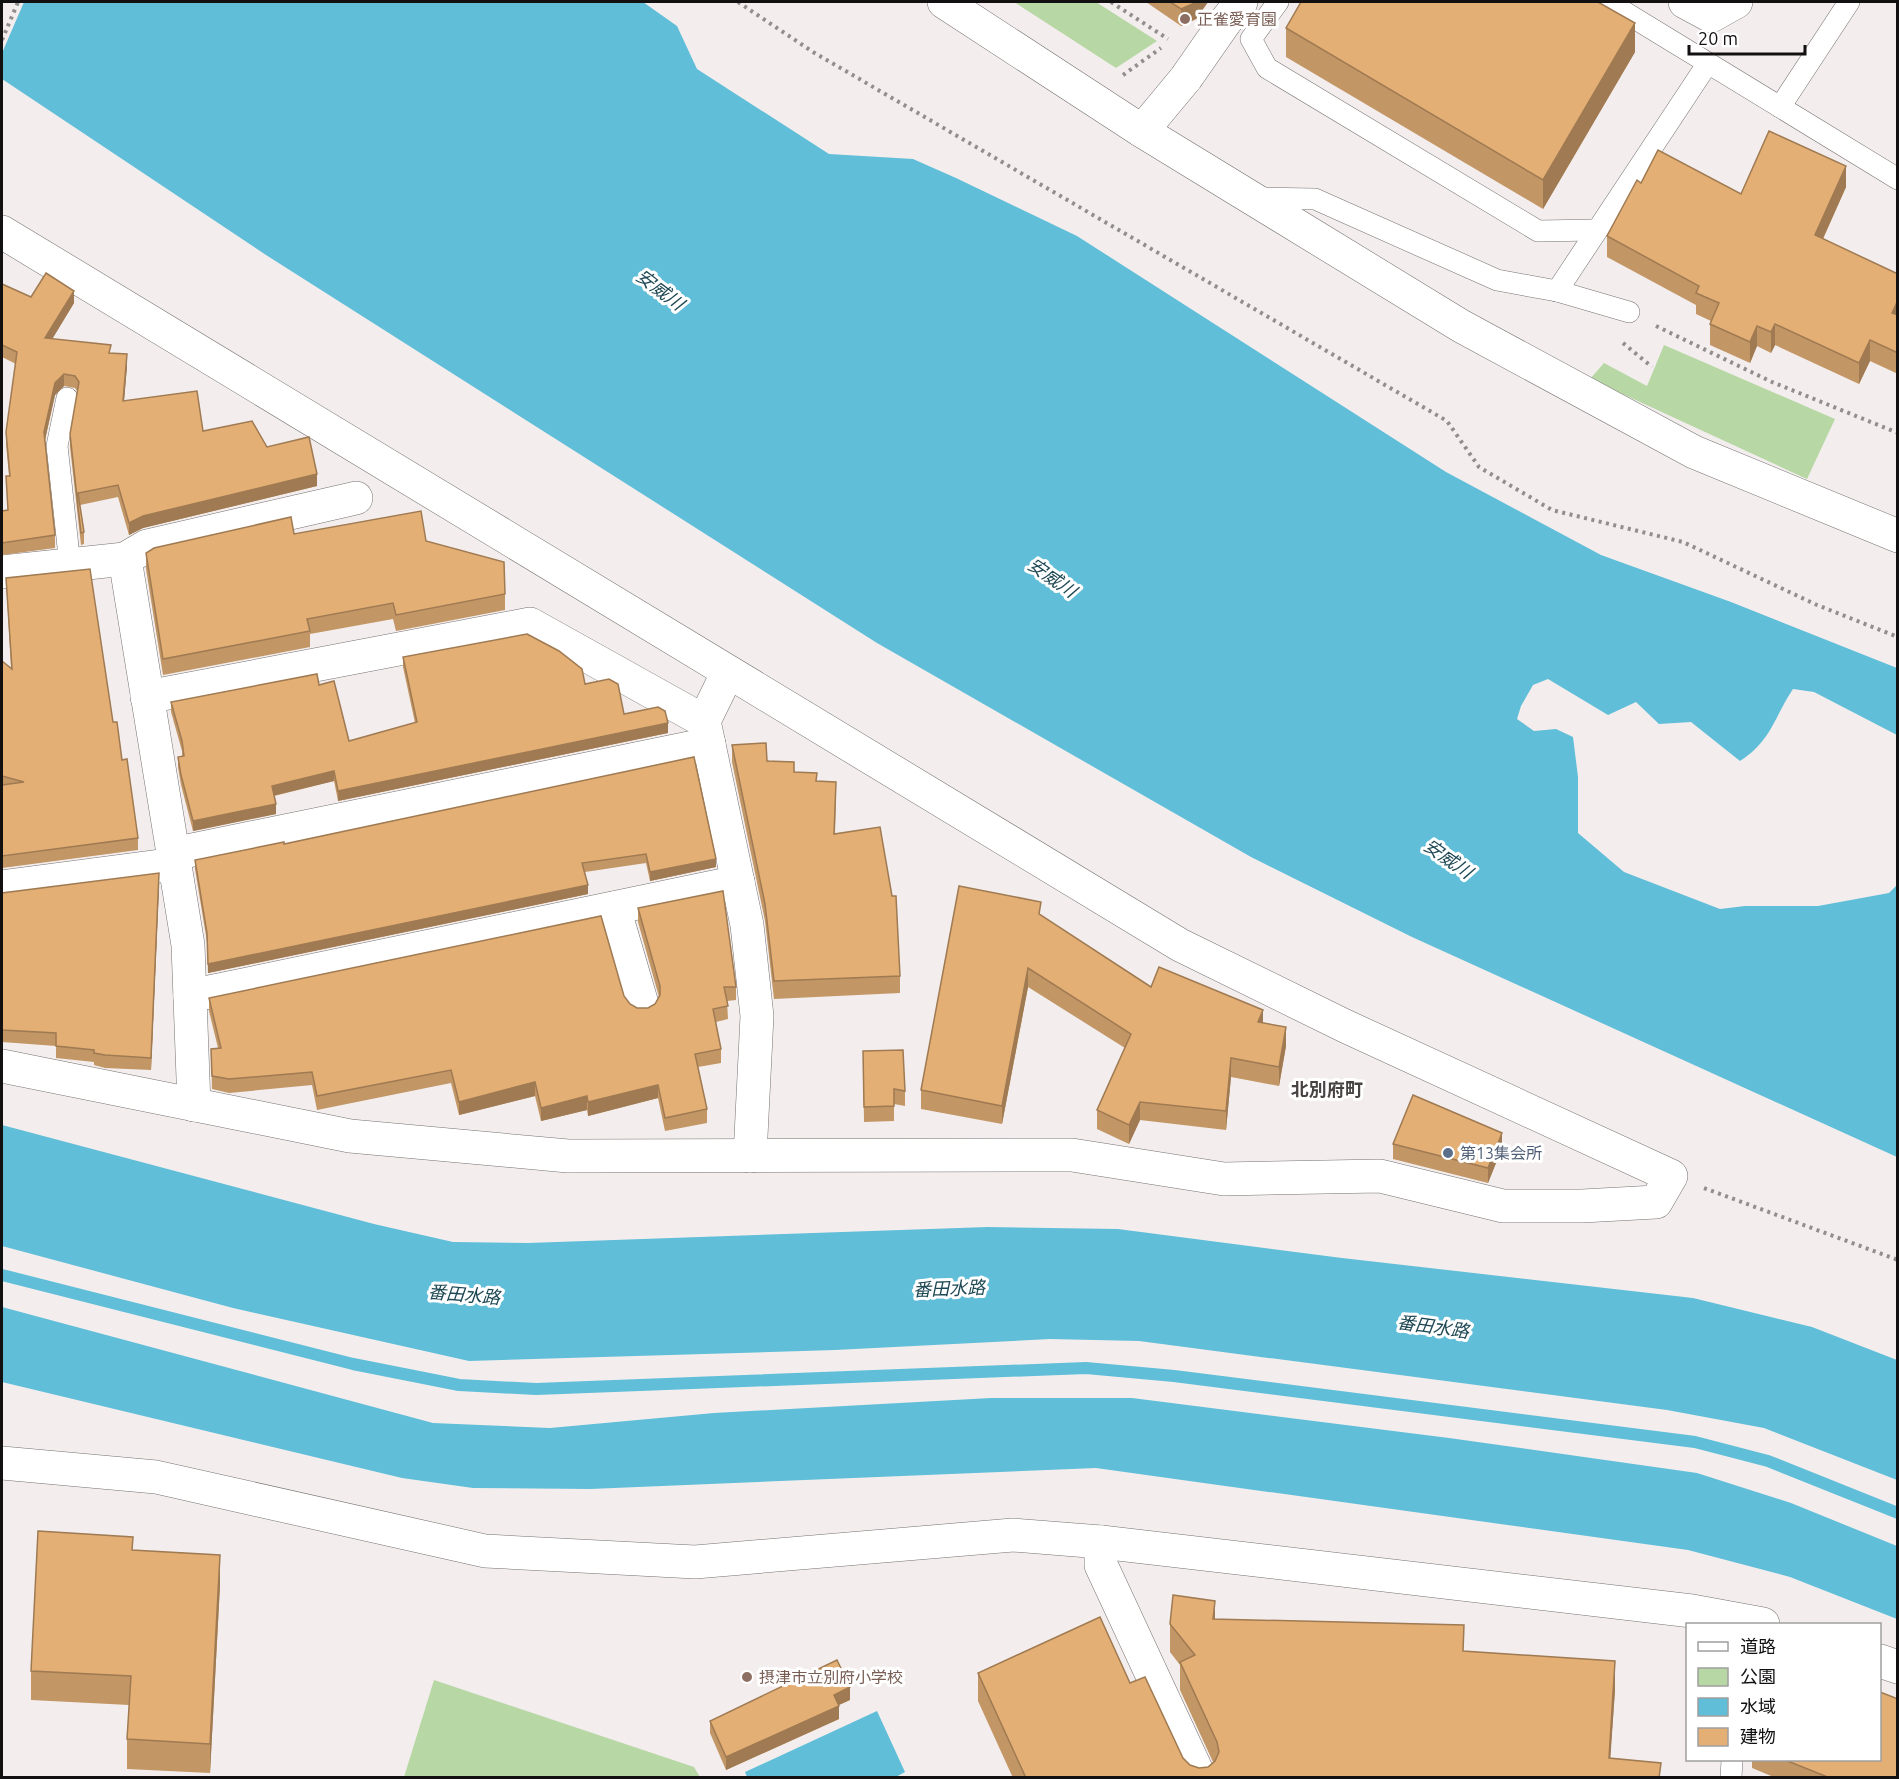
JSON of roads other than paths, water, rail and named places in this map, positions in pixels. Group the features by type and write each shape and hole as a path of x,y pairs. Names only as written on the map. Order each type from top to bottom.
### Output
{"street":[{"path":"944,2 1142,131 1461,326 1694,452 1898,536"},
{"path":"1685,2 1711,16 1736,2"},
{"path":"1142,131 1186,78 1233,12"},
{"path":"2,232 1180,945 1345,1026 1671,1176 1656,1202 1582,1206 1503,1206 1380,1176 1224,1179 1072,1155 568,1156 361,1137 2,1066"},
{"path":"2,572 125,559 147,546 356,498"},
{"path":"125,559 189,945 194,1105"},
{"path":"147,697 530,624 707,732"},
{"path":"728,672 707,732 747,925 757,1016 750,1156"},
{"path":"2,886 174,859 707,732"},
{"path":"190,996 738,882"},
{"path":"614,908 642,1004"},
{"path":"2,1462 156,1477 485,1551 695,1562 1013,1535 1101,1542 1692,1611 1748,1623"},
{"path":"1101,1542 1101,1565 1200,1778"},
{"path":"1881,1661 1898,1667"}],"lane":[{"path":"1278,2 1251,39 1267,68 1538,231 1595,230"},
{"path":"1608,2 1898,179"},
{"path":"1780,107 1849,2"},
{"path":"1557,291 1595,230 1708,63"},
{"path":"1252,198 1315,199 1497,280 1557,291 1629,312"},
{"path":"67,398 57,446 70,565"},
{"path":"1731,1778 1732,1761"}],"water":[{"name":"安威川","path":"2,2 643,2 677,26 697,69 829,154 913,159 1077,236 1446,472 1601,555 1731,602 1897,668 1897,735 1814,692 1793,689 1766,737 1740,761 1691,722 1659,724 1636,702 1608,715 1548,679 1533,685 1521,706 1517,719 1534,731 1556,729 1573,737 1578,777 1578,833 1624,872 1720,909 1745,906 1818,906 1889,893 1897,885 1897,1157 1412,937 1251,857 877,643 266,255 2,79"},
{"name":"番田水路","path":"2,1125 374,1224 453,1242 528,1243 988,1227 1118,1229 1342,1258 1693,1298 1812,1327 1897,1360 1897,1480 1764,1428 1667,1410 1139,1341 1050,1339 835,1350 469,1361 233,1308 2,1246"},
{"path":"2,1307 433,1423 550,1428 714,1413 991,1398 1132,1398 1449,1438 1697,1473 1791,1503 1897,1546 1897,1619 1790,1577 1688,1550 1096,1468 590,1489 473,1488 402,1478 2,1382"},
{"path":"877,1711 905,1772 894,1778 747,1777 745,1772"}],"waterway":[{"path":"2,1275 353,1364 459,1385 536,1389 1086,1368 1174,1376 1695,1442 1768,1461 1898,1513"}],"place":[{"name":"正雀愛育園","path":"1185,19"},
{"name":"第13集会所","path":"1448,1153"},
{"name":"摂津市立別府小学校","path":"747,1677"}],"district":[{"name":"北別府町","path":"1327,1090"}]}
